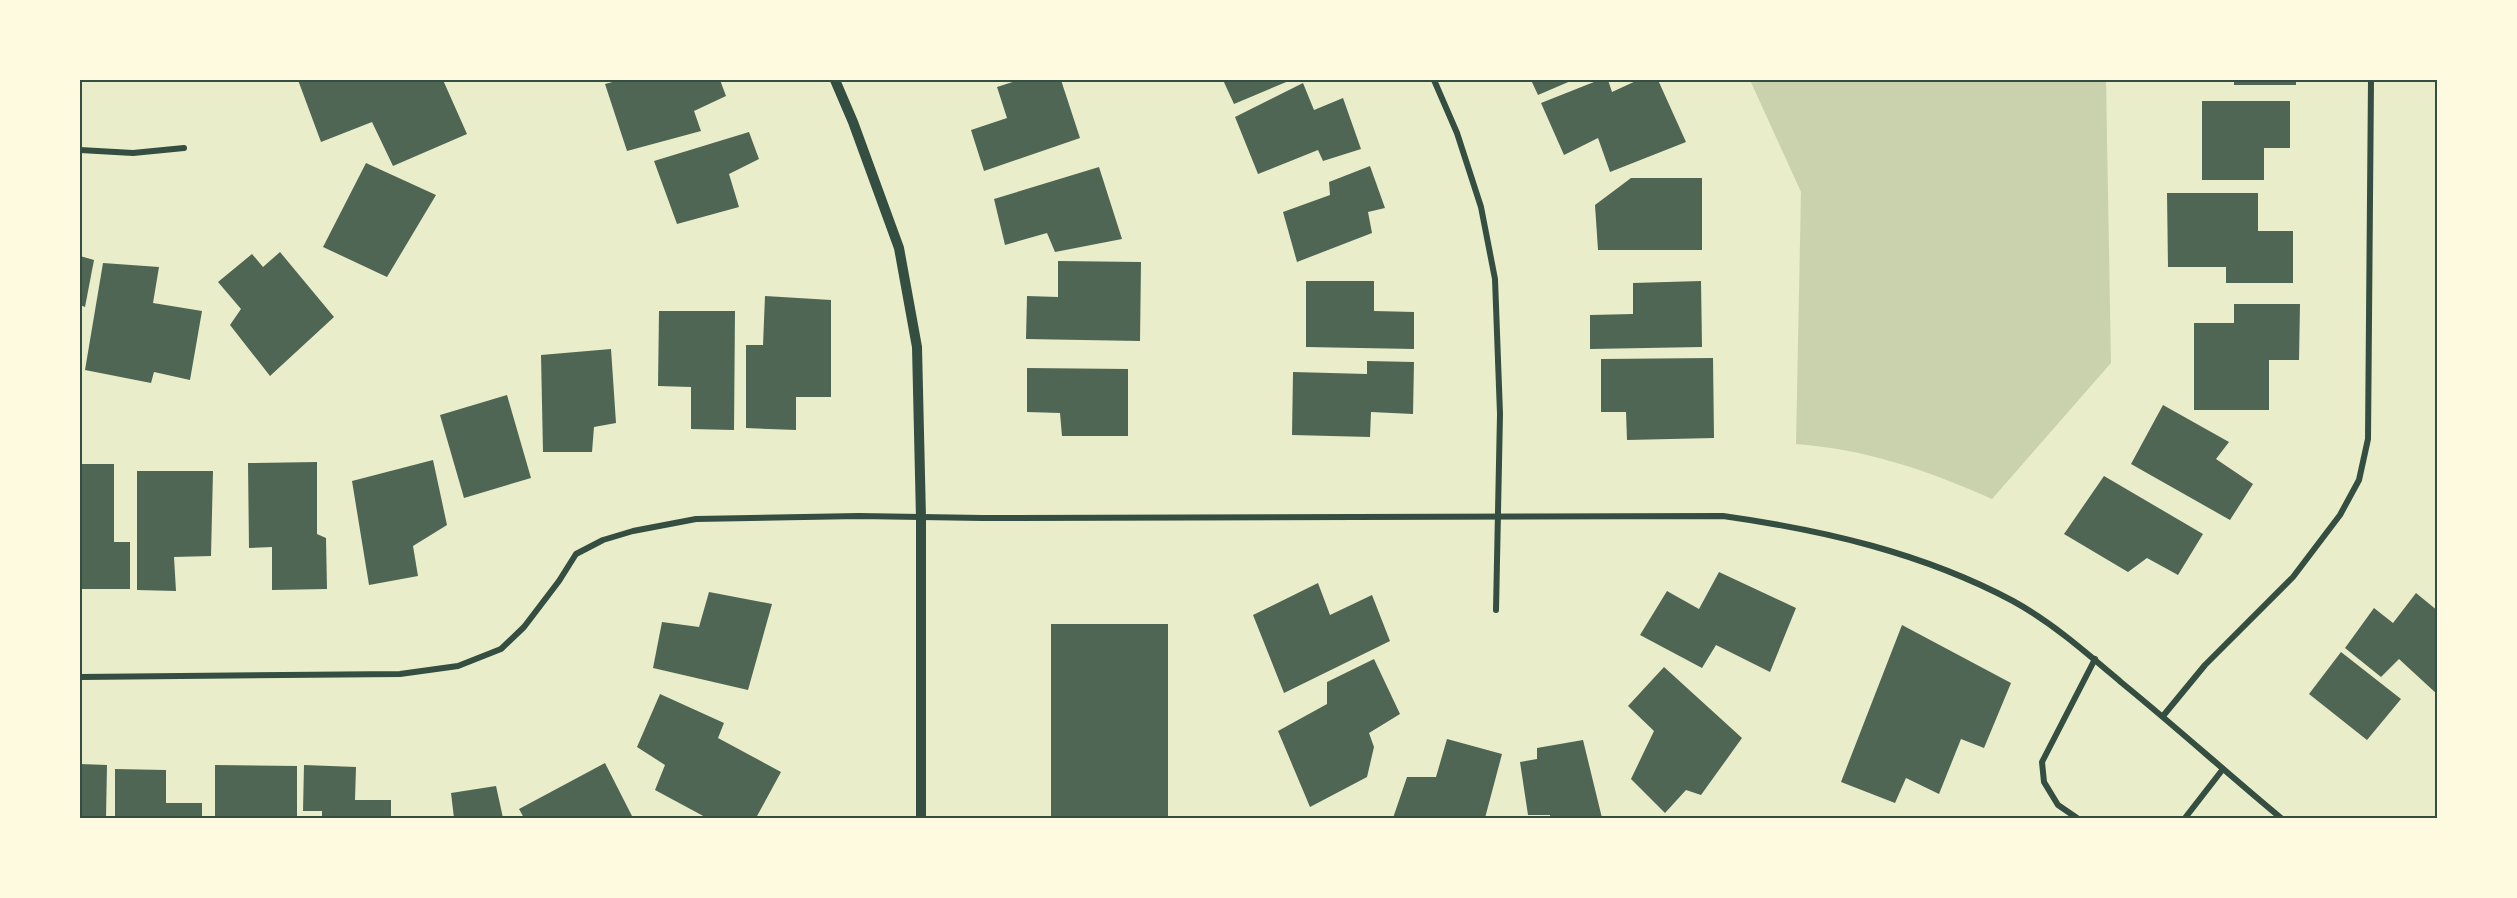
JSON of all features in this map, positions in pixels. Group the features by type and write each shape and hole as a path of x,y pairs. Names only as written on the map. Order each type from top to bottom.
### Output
{"street":[{"path":"835,80 853,122 899,248 917,347 921,518 921,819"},
{"path":"1434,80 1457,132 1481,207 1495,279 1500,414 1496,610"},
{"path":"2163,716 2205,664 2293,577 2340,515 2359,480 2368,439 2371,80"},
{"path":"80,150 133,153 184,148"},
{"path":"80,677 400,674 459,666 501,650 543,604 576,554 603,540 633,531 696,519 859,516 921,518 1723,516 1784,524 1852,540 1923,561 2014,602 2095,659 2281,819"},
{"path":"2077,819 2058,805 2044,782 2042,762 2095,659"},
{"path":"2185,819 2223,769"}],"green space":[{"path":"1750,80 2106,80 2111,363 1992,499 1945,479 1897,463 1847,451 1796,444 1801,192"}],"building":[{"path":"298,80 443,80 467,134 393,166 372,122 321,142"},
{"path":"620,80 720,80 726,96 694,111 701,131 627,151 605,84"},
{"path":"1019,80 1061,80 1080,138 984,171 971,130 1007,118 997,87"},
{"path":"1223,80 1291,80 1234,104"},
{"path":"1531,80 1573,80 1538,95"},
{"path":"1599,80 1608,80 1612,92 1638,80 1658,80 1686,142 1610,172 1598,138 1564,155 1541,103"},
{"path":"2234,80 2296,80 2296,85 2234,85"},
{"path":"1303,83 1314,110 1343,98 1361,149 1323,161 1318,150 1258,174 1235,117"},
{"path":"2202,101 2290,101 2290,148 2264,148 2264,180 2202,180"},
{"path":"749,132 759,159 729,174 739,207 677,224 654,161"},
{"path":"366,163 436,195 387,277 323,247"},
{"path":"1370,166 1385,208 1368,212 1372,233 1297,262 1283,212 1330,195 1329,182"},
{"path":"1099,167 1122,239 1055,252 1047,233 1005,245 994,199"},
{"path":"1631,178 1702,178 1702,250 1598,250 1595,205"},
{"path":"2167,193 2258,193 2258,231 2293,231 2293,283 2226,283 2226,267 2168,267"},
{"path":"280,252 334,317 270,376 230,325 241,309 218,282 252,254 263,267"},
{"path":"80,256 94,260 85,307 80,305"},
{"path":"1058,261 1141,262 1140,341 1026,339 1027,296 1058,297"},
{"path":"103,263 159,267 153,303 202,311 190,380 154,372 151,383 85,370"},
{"path":"1306,281 1374,281 1374,311 1414,312 1414,349 1306,347"},
{"path":"1701,281 1702,347 1590,349 1590,315 1633,314 1633,283"},
{"path":"765,296 831,300 831,397 796,397 796,430 746,428 746,345 763,345"},
{"path":"2234,304 2300,304 2299,360 2269,360 2269,410 2194,410 2194,323 2234,323"},
{"path":"659,311 735,311 734,430 691,429 691,387 658,386"},
{"path":"611,349 616,423 594,427 592,452 543,452 541,355"},
{"path":"1713,358 1714,438 1627,440 1626,412 1601,412 1601,359"},
{"path":"1367,361 1414,362 1413,414 1371,412 1370,437 1292,435 1293,372 1367,374"},
{"path":"1027,368 1128,369 1128,436 1062,436 1060,413 1027,412"},
{"path":"507,395 531,478 464,498 440,415"},
{"path":"2163,405 2229,442 2216,459 2253,484 2230,520 2131,464"},
{"path":"433,460 447,525 413,546 418,576 369,585 352,481"},
{"path":"317,462 317,534 326,538 327,589 272,590 272,547 249,548 248,463"},
{"path":"80,464 114,464 114,542 130,542 130,589 80,589"},
{"path":"137,471 213,471 211,556 174,557 176,591 137,590"},
{"path":"2104,476 2203,534 2178,575 2147,558 2128,572 2064,534"},
{"path":"1719,572 1796,608 1770,672 1716,645 1702,668 1640,635 1667,591 1699,609"},
{"path":"1318,583 1330,615 1372,595 1390,641 1284,693 1253,615"},
{"path":"709,592 772,604 748,690 653,668 662,622 699,627"},
{"path":"2416,593 2438,611 2438,695 2399,659 2381,677 2345,648 2374,608 2393,623"},
{"path":"1051,624 1168,624 1168,818 1051,818"},
{"path":"1902,625 2011,683 1984,748 1961,739 1939,794 1906,778 1895,803 1841,782"},
{"path":"2341,652 2401,699 2367,740 2309,694"},
{"path":"1374,659 1400,714 1369,733 1374,747 1367,777 1310,807 1278,731 1327,704 1327,682"},
{"path":"1664,667 1742,738 1701,795 1686,790 1665,813 1631,779 1654,731 1628,706"},
{"path":"660,694 724,723 718,738 781,772 756,818 707,818 655,790 665,765 637,747"},
{"path":"1447,739 1502,754 1485,818 1393,818 1407,777 1436,777"},
{"path":"1583,740 1602,818 1550,818 1550,815 1528,815 1520,762 1537,759 1537,748"},
{"path":"605,763 633,818 524,818 519,809"},
{"path":"80,764 107,765 106,818 80,818"},
{"path":"215,765 297,766 297,818 215,818"},
{"path":"304,765 356,767 355,800 391,800 391,818 322,818 322,811 303,811"},
{"path":"115,769 166,770 166,803 202,803 202,818 115,818"},
{"path":"496,786 503,818 454,818 451,793"}]}
